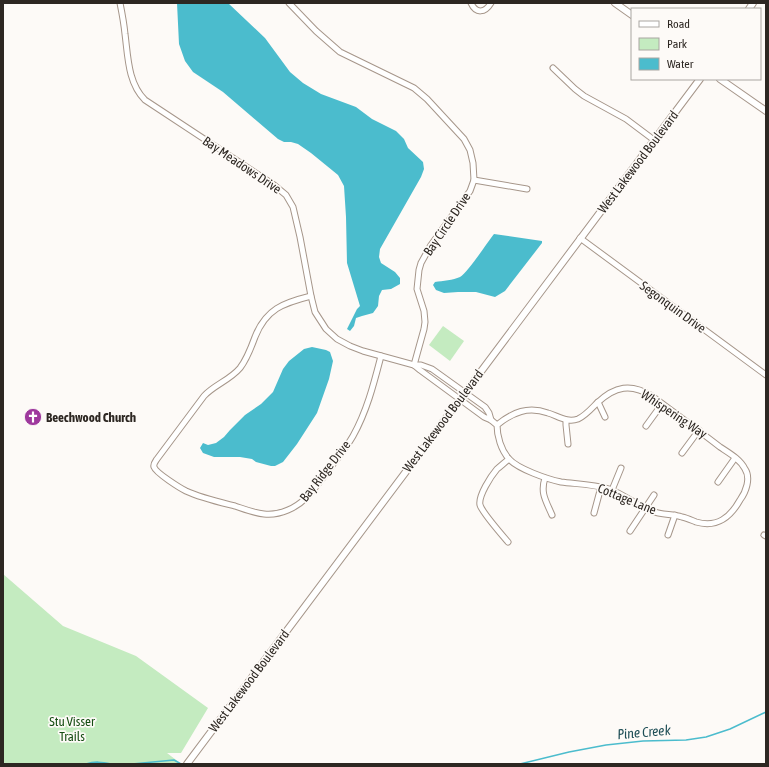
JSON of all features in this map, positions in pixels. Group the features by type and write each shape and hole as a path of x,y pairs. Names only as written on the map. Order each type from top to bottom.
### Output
{"street":[{"name":"Bay Meadows Drive","path":"120,3 124,22 128,64 133,83 139,94 145,100 274,185 290,200 295,214 315,312 326,329 337,339 350,346 381,356 432,369 464,393"},
{"name":"Bay Circle Drive","path":"289,3 340,52 414,88 427,99 464,139 470,150 473,163 474,180 470,191 431,245 421,263 419,270 417,289 424,311 425,322 414,365"},
{"path":"471,3 475,9 482,11 486,10 491,3"},
{"path":"615,3 631,14"},
{"path":"553,68 584,96 618,114 654,140"},
{"name":"West Lakewood Boulevard","path":"188,762 699,80"},
{"path":"721,80 766,111"},
{"path":"474,180 527,189"},
{"name":"Segonquin Drive","path":"580,238 766,375"},
{"name":"Bay Ridge Drive","path":"311,296 284,304 266,317 241,367 227,380 211,389 204,396 157,459 154,467 158,472 180,488 226,504 264,514 276,513 292,508 311,494 352,436 368,403 381,356"},
{"name":"Bay Meadows Drive","path":"414,365 460,399"},
{"name":"Whispering Way","path":"566,420 578,419 614,390 630,388 645,392 735,458 745,469 747,472 748,481 745,492 738,504"},
{"path":"464,393 485,407 491,420"},
{"path":"460,399 497,425 501,445 509,460 494,474 480,500 482,508 508,542"},
{"path":"598,402 605,417"},
{"path":"646,426 662,404"},
{"path":"497,425 511,416 525,410 534,409 548,412 566,420 568,444"},
{"path":"682,453 698,430"},
{"path":"718,482 735,458"},
{"name":"Cottage Lane","path":"509,460 545,478 560,482 578,483 612,490 652,512 687,518 695,522 712,524 719,522 726,518 738,504"},
{"path":"612,490 621,468"},
{"path":"545,478 543,495 552,515"},
{"path":"594,513 601,487"},
{"path":"630,531 654,495"},
{"path":"668,535 675,516"}],"green space":[{"path":"443,326 464,341 450,361 429,345"},
{"name":"Stu Visser Trails","path":"3,574 63,626 136,656 208,708 181,753 167,753 180,764 3,764"}],"water":[{"path":"177,3 228,3 265,38 290,72 303,83 321,94 356,107 372,119 396,131 404,139 408,148 423,162 424,169 421,177 380,249 379,257 381,263 395,272 400,278 400,284 391,289 382,290 379,296 378,306 373,313 356,318 354,326 350,331 347,329 360,306 347,263 344,186 338,175 311,153 298,144 284,142 278,139 223,92 193,72 185,61 179,44"},
{"path":"494,234 542,241 542,243 505,291 495,297 476,292 444,293 436,290 433,285 435,282 460,277 472,264"},
{"path":"312,347 330,352 333,361 329,379 317,413 297,444 283,462 275,466 271,466 256,462 252,459 240,457 214,457 203,453 200,448 203,443 208,445 216,443 224,437 245,415 261,404 273,392 283,369 289,361 304,349"}],"waterway":[{"name":"Pine Creek","path":"520,764 606,745 643,741 686,740 706,737 730,729 766,712"},
{"name":"Pine Creek","path":"132,764 174,760 181,764"},
{"name":"Pine Creek","path":"86,764 92,762 111,764"}],"place":[{"name":"Beechwood Church","path":"33,417"}]}
